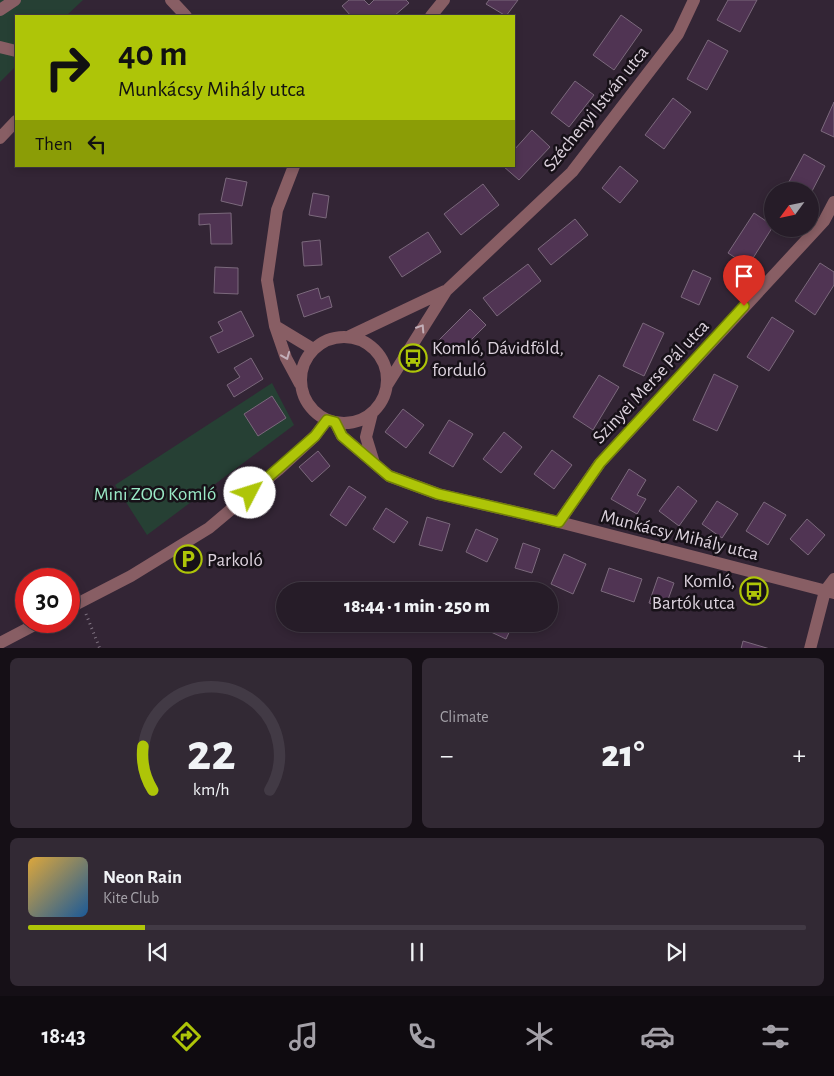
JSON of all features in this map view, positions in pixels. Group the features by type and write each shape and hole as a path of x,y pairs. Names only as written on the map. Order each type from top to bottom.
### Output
{"street":[{"path":"0,10 15,0"},
{"path":"171,0 185,15"},
{"path":"432,15 444,0"},
{"name":"Széchenyi István utca","path":"387,385 446,291 572,172 678,34 694,0"},
{"path":"0,47 15,50"},
{"path":"0,138 15,122"},
{"path":"294,167 277,210 267,280 276,326 286,358 301,384 305,399 314,412 331,421 348,423 361,420 372,413 385,395 387,385 385,366 376,350 359,339 350,336 324,341 313,348 303,365 301,384"},
{"name":"Szinyei Merse Pál utca","path":"559,522 600,463 824,221 834,202"},
{"name":"Széchenyi István utca","path":"350,336 446,291"},
{"path":"276,326 313,348"},
{"path":"372,413 366,437 375,465"},
{"path":"82,601 132,576 208,528 278,470 331,421"},
{"name":"Munkácsy Mihály utca","path":"331,421 342,436 389,476 438,494 559,522 830,592"},
{"path":"810,648 834,579"},
{"path":"0,642 18,633"}],"path":[{"path":"82,601 100,648"}],"green space":[{"path":"0,0 83,0 67,15 15,15 15,67 0,82"},
{"name":"Mini ZOO Komló","path":"272,383 294,425 147,535 115,485"}],"building":[{"path":"349,0 364,0 369,5 374,0 406,0 409,3 395,15 350,15 342,6"},
{"path":"489,0 518,0 507,15 486,4"},
{"path":"728,0 757,0 740,32 717,20"},
{"path":"621,15 642,30 614,70 593,55"},
{"path":"708,40 728,51 707,90 687,79"},
{"path":"575,81 594,95 569,127 551,113"},
{"path":"673,98 691,112 664,149 645,135"},
{"path":"834,102 834,137 821,131"},
{"path":"532,130 550,147 519,180 504,167 515,167 515,149"},
{"path":"804,154 825,166 817,182 789,182"},
{"path":"620,166 638,181 620,203 602,188"},
{"path":"226,178 247,182 242,206 221,201"},
{"path":"483,184 499,205 461,235 444,214"},
{"path":"313,193 329,196 326,218 309,215"},
{"path":"231,213 232,244 211,244 210,224 199,225 199,214"},
{"path":"754,213 764,220 764,238 766,238 748,266 728,253"},
{"path":"575,219 588,235 551,265 538,249"},
{"path":"428,232 441,252 402,277 389,257"},
{"path":"320,240 322,265 304,266 302,242"},
{"path":"820,263 834,272 834,285 815,315 795,301"},
{"path":"528,264 541,281 497,316 483,298"},
{"path":"215,267 238,268 238,294 214,293"},
{"path":"693,270 711,278 699,305 681,297"},
{"path":"318,288 321,299 329,296 332,307 304,317 297,295"},
{"path":"470,309 486,325 455,356 439,340"},
{"path":"241,311 254,336 218,353 210,337 223,331 218,322"},
{"path":"772,317 794,331 769,371 747,357"},
{"path":"643,323 664,333 644,376 623,366"},
{"path":"251,358 263,379 234,397 227,385 240,377 234,368"},
{"path":"714,374 738,386 717,431 693,420"},
{"path":"599,375 619,387 593,430 573,417"},
{"path":"272,396 286,418 258,436 244,414"},
{"path":"403,409 424,425 406,448 385,432"},
{"path":"449,420 473,434 453,467 429,453"},
{"path":"504,432 522,447 501,473 483,459"},
{"path":"552,450 572,465 554,489 534,474"},
{"path":"318,451 330,466 312,482 299,467"},
{"path":"629,469 646,480 637,495 646,499 637,514 611,499"},
{"path":"349,486 366,497 346,526 330,515"},
{"path":"678,486 697,501 679,526 659,511"},
{"path":"717,501 738,514 722,538 702,524"},
{"path":"764,502 786,515 768,545 746,531"},
{"path":"386,508 408,522 394,543 373,529"},
{"path":"427,517 450,524 442,551 419,545"},
{"path":"807,519 825,535 808,555 790,539"},
{"path":"476,529 498,539 487,562 466,552"},
{"path":"523,543 540,549 532,573 515,568"},
{"path":"564,554 586,564 573,594 558,587 558,582 552,582"},
{"path":"609,568 642,579 634,602 601,591"},
{"path":"658,577 674,583 665,608 649,603"},
{"path":"491,632 509,632 506,639"},
{"path":"743,641 767,648 741,648"}],"place":[{"name":"Komló, Dávidföld, forduló","path":"413,358"},
{"name":"Parkoló","path":"188,559"},
{"name":"Komló, Bartók utca","path":"754,591"}],"route":[{"path":"250,493 315,436 327,420 335,422 342,436 389,476 438,494 559,522 600,463 744,306"}]}
